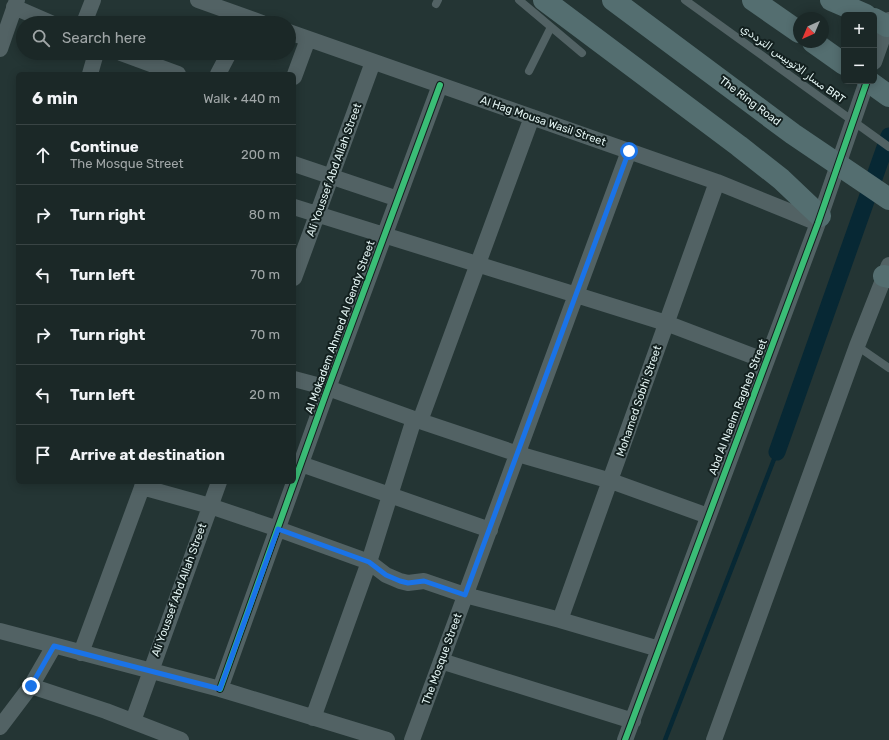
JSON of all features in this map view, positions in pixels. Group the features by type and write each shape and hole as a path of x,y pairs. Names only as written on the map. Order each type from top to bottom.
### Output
{"highway":[{"path":"544,0 739,146 781,180 819,219"},
{"name":"The Ring Road","path":"613,0 793,134 889,199"},
{"path":"753,0 793,28"},
{"path":"831,0 859,12"},
{"path":"822,48 838,59"},
{"path":"872,84 889,96"}],"street":[{"path":"87,16 93,0"},
{"path":"198,0 236,16"},
{"path":"0,49 16,4 38,16"},
{"path":"877,49 883,22"},
{"name":"Al Hag Mousa Wasil Street","path":"296,35 819,219"},
{"path":"296,72 308,39"},
{"path":"91,72 94,60"},
{"path":"140,60 173,72"},
{"path":"219,72 225,60"},
{"name":"Ali Youssef Abd Allah Street","path":"296,272 373,62"},
{"name":"Abd Al Naeim Ragheb Street","path":"626,740 819,219 867,84"},
{"name":"Al Mokadem Ahmed Al Gendy Street","path":"296,478 440,85"},
{"path":"313,718 369,562 389,495 532,117"},
{"name":"The Mosque Street","path":"412,740 629,151"},
{"path":"296,165 398,199"},
{"name":"Mohamed Sobhi Street","path":"560,620 611,482 717,182"},
{"path":"296,208 666,323 766,362"},
{"path":"714,740 857,346 887,276"},
{"path":"296,380 328,388 417,420 518,454 611,482 708,516"},
{"path":"301,464 490,530"},
{"path":"81,653 143,484 278,529 369,562 386,575 400,581 408,583 424,581 465,595 560,620 659,649"},
{"name":"Ali Youssef Abd Allah Street","path":"133,721 217,484"},
{"name":"Al Mokadem Ahmed Al Gendy Street","path":"220,689 294,484"},
{"path":"0,632 220,689 387,740"},
{"path":"0,727 31,686 54,646"},
{"path":"441,661 633,721"},
{"path":"31,686 133,721 181,740"}],"lane":[{"path":"519,0 582,53"},
{"name":"مسار الاتوبيس الترددي BRT","path":"685,0 889,147"},
{"path":"529,71 551,27"},
{"path":"857,346 889,368"}],"waterway":[{"path":"777,452 889,136"},
{"path":"665,740 783,436"}],"cycle path":[{"path":"625,740 818,223 866,84"},
{"path":"296,477 440,85"},
{"path":"220,689 294,484"}],"route":[{"path":"31,686 54,646 220,689 278,529 369,562 395,580 408,583 424,581 465,595 629,151"}]}
